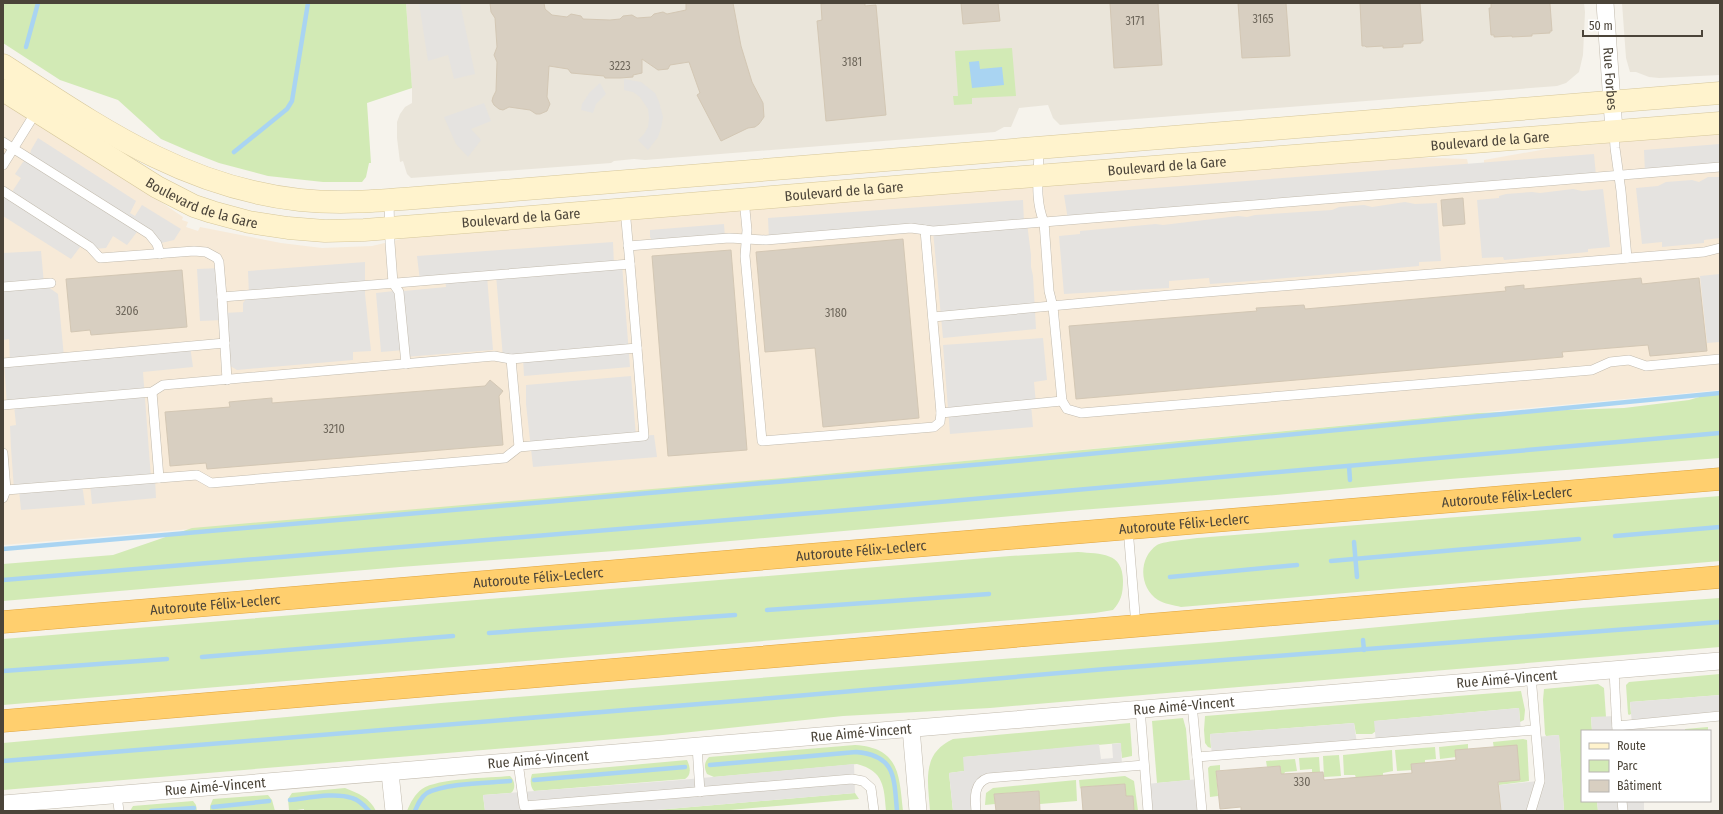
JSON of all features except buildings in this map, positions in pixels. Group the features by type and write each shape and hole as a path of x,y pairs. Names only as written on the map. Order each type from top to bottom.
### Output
{"highway":[{"name":"Autoroute Félix-Leclerc","path":"3,622 1720,478"},
{"path":"3,721 1720,577"}],"main road":[{"name":"Boulevard de la Gare","path":"3,65 125,142 170,165 204,178 257,192 299,200 359,202 1720,93"},
{"name":"Boulevard de la Gare","path":"3,90 157,187 194,206 250,222 308,230 344,231 1720,123"}],"street":[{"name":"Rue Forbes","path":"1605,3 1614,131"},
{"name":"Rue Aimé-Vincent","path":"3,804 118,803 390,773 1140,708 1720,661"},
{"path":"911,728 918,811"},
{"path":"390,773 394,811"}],"lane":[{"path":"3,165 36,112"},
{"path":"1614,131 1617,175 1621,191 1627,258"},
{"path":"3,142 149,234 157,244 160,254"},
{"path":"1039,148 1038,200 1040,212 1044,222 1049,291 1053,307 1062,401 1067,409 1081,413 1592,370 1610,362 1629,360 1646,366 1720,359"},
{"path":"628,246 725,238 766,240 911,228 933,230 1044,222 1720,167"},
{"path":"3,191 90,246 100,258 201,251 211,254 217,258 221,268 227,380"},
{"path":"744,199 747,230 745,239 745,256 762,441 934,427 940,422 941,413 925,230"},
{"path":"389,200 389,228 393,283 399,292 406,364"},
{"path":"3,454 5,494 197,475 211,483 505,458 519,447 644,436 625,209"},
{"path":"933,317 1177,295 1704,252 1720,248"},
{"path":"222,297 630,264"},
{"path":"3,287 51,283"},
{"path":"3,363 225,343"},
{"path":"3,405 152,392 163,385 494,356 511,359 637,348"},
{"path":"511,359 519,447"},
{"path":"152,392 159,478"},
{"path":"941,413 1062,401"},
{"path":"1128,528 1136,627"},
{"path":"1614,670 1617,728 1720,716"},
{"path":"1531,676 1540,781 1531,811"},
{"path":"1192,704 1202,811"},
{"path":"1140,708 1148,811"},
{"path":"1197,757 1535,730"},
{"path":"697,746 700,792"},
{"path":"518,762 524,806 855,779 868,784 871,788 874,811"},
{"path":"976,811 976,790 983,780 988,778 1144,765"}],"shaded area":[{"path":"406,3 1584,3 1585,12 1583,55 1579,72 1566,83 1557,86 1060,125 1053,118 1048,105 1019,108 1011,127 1004,127 995,132 645,160 634,159 614,161 611,163 411,178 407,174 403,161 400,162 397,138 397,122 400,114 405,107 412,103"},
{"path":"419,3 460,3 475,74 454,79 448,55 428,61"},
{"path":"1622,3 1720,3 1720,75 1659,78 1649,77 1636,72 1630,72 1626,58"},
{"path":"624,79 641,82 655,93 659,102 663,117 661,128 658,137 648,150 638,140 648,127 648,109 640,97 633,92 624,90"},
{"path":"600,83 606,94 596,104 593,113 581,110 582,104 590,92"},
{"path":"3,101 183,217 182,220 188,222 186,227 198,231 200,227 281,243 322,248 372,246 414,236 1405,157 1467,159 1468,164 1484,164 1484,160 1558,147 1592,145 1639,138 1720,131 1720,390 719,484 3,545"},
{"path":"484,103 491,121 471,129 481,140 468,157 456,144 444,117"},
{"path":"38,138 136,201 130,213 135,216 142,205 181,229 174,240 157,244 140,228 127,245 113,236 106,248 93,249 83,243 71,259 3,216 3,191 10,195 21,178 15,174 23,162 29,159 31,150"},
{"path":"1720,144 1720,167 1645,173 1644,150"},
{"path":"1594,154 1596,176 1068,220 1064,195"},
{"path":"1708,177 1720,177 1720,238 1704,240 1704,243 1662,247 1662,242 1642,244 1636,188 1658,186 1666,182 1692,180 1699,182"},
{"path":"1573,189 1582,191 1603,189 1610,247 1588,249 1588,252 1504,260 1503,257 1482,258 1477,200 1499,198 1499,196 1506,194 1532,192 1540,193"},
{"path":"1023,200 1024,223 1027,223 1031,255 1036,329 943,338 933,231 769,240 768,218"},
{"path":"1405,202 1415,204 1437,203 1441,261 1419,262 1419,266 1252,281 1210,284 1209,278 1169,281 1169,288 1064,294 1059,236 1080,234 1080,231 1156,224 1163,225 1238,216 1247,217 1255,215 1332,210 1339,207 1364,205 1372,207"},
{"path":"724,224 725,238 654,244 650,237 650,230"},
{"path":"613,242 614,265 622,264 630,367 524,376 523,358 503,358 496,275 487,276 493,350 405,357 404,350 381,352 376,293 394,291 399,294 404,291 446,287 445,279 420,281 417,256"},
{"path":"41,251 44,284 58,294 64,357 190,346 193,367 143,372 151,478 155,478 156,498 92,504 90,484 82,484 85,505 21,510 19,490 14,490 11,448 10,426 16,425 14,405 7,405 4,363 10,362 9,339 3,340 3,253"},
{"path":"365,262 365,294 371,351 353,352 353,360 237,370 227,364 223,320 200,321 197,269 221,268 223,313 243,312 243,303 249,295 248,271"},
{"path":"1720,274 1720,342 1707,343 1700,276"},
{"path":"1043,338 1047,380 1034,382 1036,404 1031,404 1033,427 950,434 943,345"},
{"path":"631,376 636,436 654,435 657,457 533,467 526,404 526,385"},
{"path":"1720,695 1720,716 1632,724 1630,702"},
{"path":"1519,708 1521,731 1376,743 1374,721"},
{"path":"1616,716 1617,730 1592,730 1591,717"},
{"path":"1354,723 1357,744 1212,756 1210,734"},
{"path":"1559,735 1564,811 1501,811 1499,785 1539,781 1536,737"},
{"path":"1121,743 1122,767 983,780 976,811 953,811 949,773 964,771 963,757 1099,744 1101,759 1113,758 1112,744"},
{"path":"854,764 855,793 645,811 485,811 483,795 680,780"},
{"path":"1199,779 1202,811 1148,811 1146,784"},
{"path":"1597,802 1644,802 1644,811 1598,811"}],"green space":[{"path":"3,3 406,3 412,88 367,103 371,163 369,163 366,177 362,182 323,182 268,176 219,163 161,139 118,100 60,80 3,43"},
{"path":"1012,48 1016,96 972,98 972,104 954,105 953,96 958,96 955,51"},
{"path":"1720,391 1720,458 1450,479 641,549 400,567 3,601 3,564 113,555 192,528 783,478 1477,413 1624,408 1689,400"},
{"path":"1720,496 1720,561 1181,607 1158,600 1152,595 1144,581 1143,573 1146,557 1157,545 1174,541"},
{"path":"1078,552 1109,556 1119,565 1122,572 1123,590 1118,604 1113,610 1095,613 3,705 3,639 1010,556"},
{"path":"1720,598 1720,647 990,708 843,716 663,735 3,790 3,743 441,703 1219,642 1581,608"},
{"path":"1720,674 1720,695 1630,702 1631,714 1628,714 1626,685 1629,682"},
{"path":"1598,684 1604,688 1606,717 1591,717 1592,730 1581,730 1581,802 1597,802 1598,811 1564,811 1559,735 1546,736 1545,734 1543,700 1544,689"},
{"path":"1521,691 1525,710 1524,720 1520,722 1519,708 1375,721 1376,731 1372,734 1356,734 1354,723 1210,734 1211,748 1205,743 1205,716"},
{"path":"1183,718 1186,729 1190,780 1157,783 1152,721"},
{"path":"1130,723 1132,756 1122,758 1120,743 964,757 964,771 949,773 953,811 930,811 928,779 931,760 943,745 953,739"},
{"path":"1708,727 1708,730 1685,729"},
{"path":"1523,739 1527,740 1529,781 1499,785 1493,742"},
{"path":"1468,744 1468,749 1456,757 1440,759 1439,747"},
{"path":"855,745 870,747 889,758 898,775 903,811 886,811 883,787 878,776 866,767 857,764 714,777 707,774 705,770 705,763 709,757"},
{"path":"1435,747 1436,759 1425,760 1425,763 1412,764 1412,770 1397,771 1395,750"},
{"path":"1392,750 1393,771 1383,773 1383,776 1356,778 1355,775 1344,775 1343,755"},
{"path":"1339,755 1341,776 1324,777 1323,756"},
{"path":"1319,757 1320,772 1312,772 1312,769 1300,770 1299,758"},
{"path":"1295,759 1297,771 1285,772 1284,774 1281,774 1280,766 1267,767 1266,761"},
{"path":"687,760 690,773 685,779 534,791 531,785 532,774"},
{"path":"1220,765 1220,770 1216,771 1218,796 1210,797 1208,768 1210,766"},
{"path":"510,776 514,784 513,791 511,793 483,795 485,811 407,811 417,793 430,785 478,778"},
{"path":"1125,776 1134,781 1138,811 1134,811 1133,796 1126,796 1125,784 1081,787 1080,789 1079,780"},
{"path":"1076,780 1077,801 1040,804 1038,791 994,794 995,804 985,805 986,793 993,788"},
{"path":"345,788 367,799 376,811 289,810 288,799 292,793"},
{"path":"855,793 859,799 718,811 645,811"},
{"path":"268,795 272,800 275,811 210,811 210,806 213,799"},
{"path":"193,801 196,805 197,811 130,811 133,806"}],"water":[{"path":"979,61 980,69 1002,67 1004,85 972,88 969,62"}],"waterway":[{"path":"26,47 38,3"},
{"path":"234,152 287,109 292,101 308,3"},
{"path":"3,549 984,464 1720,393"},
{"path":"3,580 860,509 1720,433"},
{"path":"1349,466 1350,480"},
{"path":"1615,536 1720,527"},
{"path":"1331,561 1579,539"},
{"path":"1354,542 1357,577"},
{"path":"1170,577 1297,565"},
{"path":"767,610 989,594"},
{"path":"489,633 735,615"},
{"path":"3,761 1106,669 1720,622"},
{"path":"202,657 453,636"},
{"path":"1363,640 1364,650"},
{"path":"3,671 167,659"},
{"path":"710,765 856,752 869,754 886,763 890,770 895,788 897,811"},
{"path":"534,780 685,767"},
{"path":"415,811 423,797 427,793 435,790 456,785 510,781"},
{"path":"290,800 321,796 345,796 359,801 369,811"},
{"path":"213,807 269,801"},
{"path":"151,811 194,808"}]}
